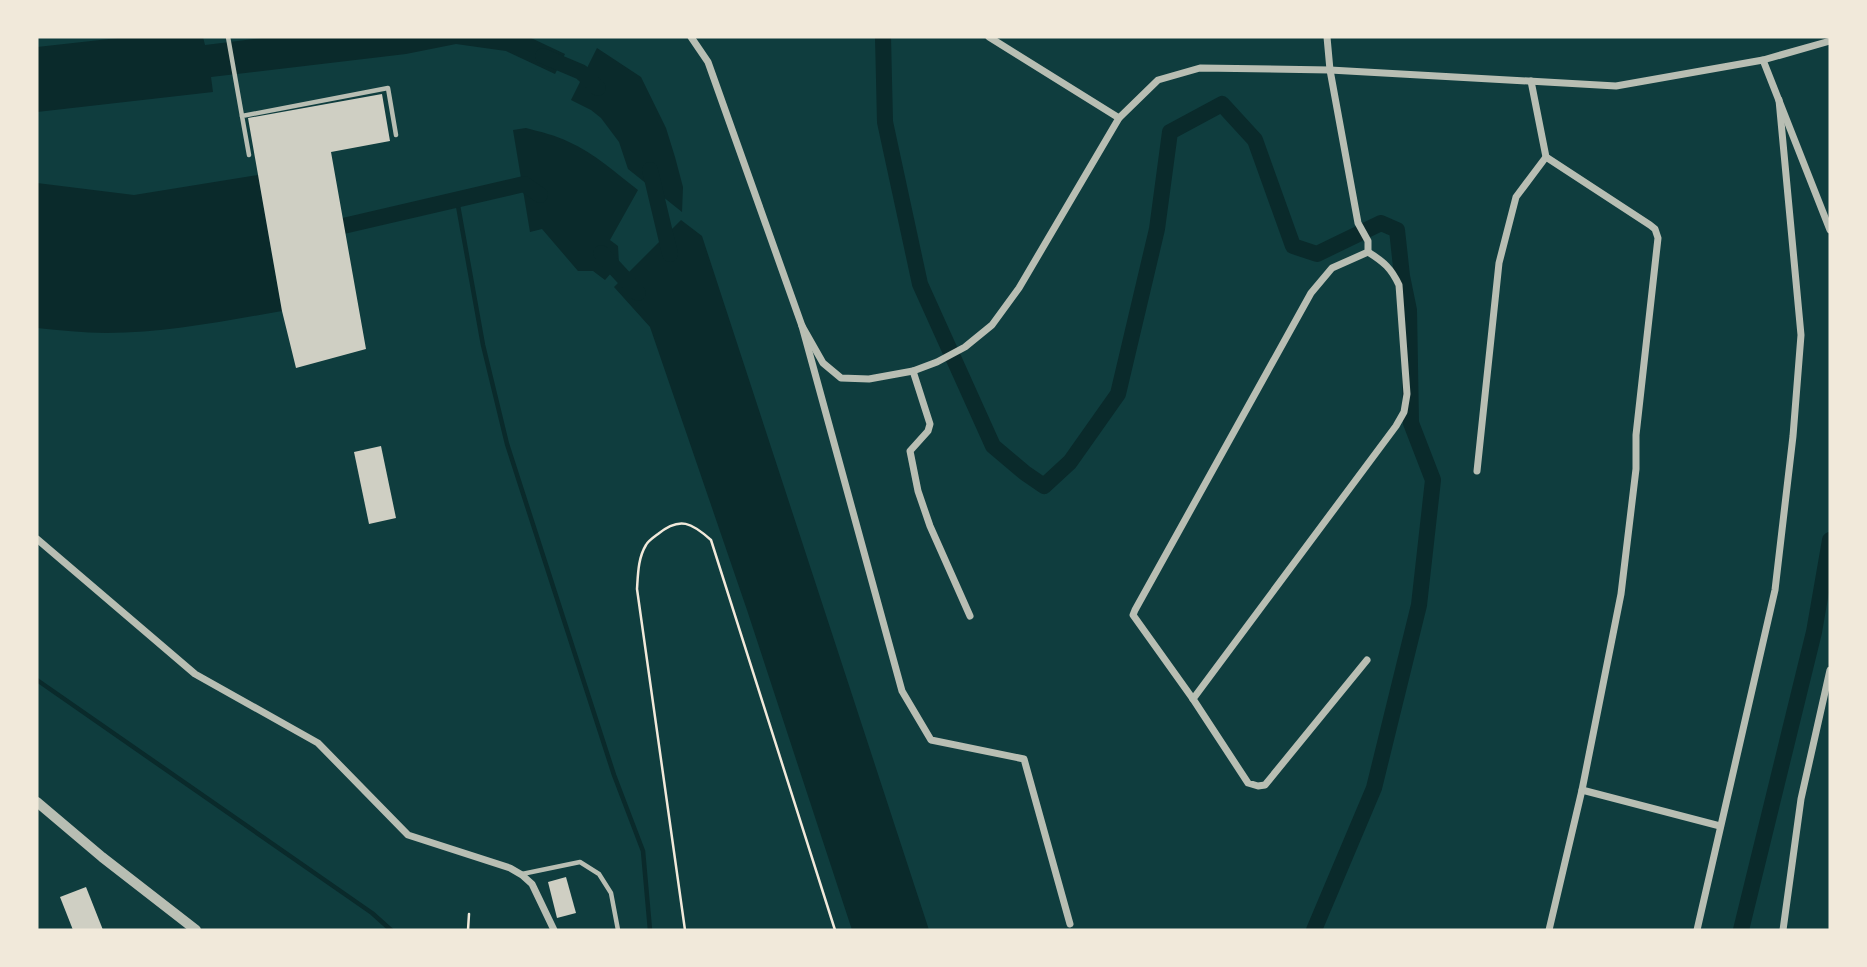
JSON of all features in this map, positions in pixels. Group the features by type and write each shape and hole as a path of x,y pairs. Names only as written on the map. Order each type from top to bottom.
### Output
{"street":[{"path":"691,37 708,62 802,326 902,691 931,740 1024,760 1070,924"},
{"path":"989,37 1119,118"},
{"path":"1327,37 1330,70 1358,223 1368,241 1368,252"},
{"path":"802,326 823,363 841,378 869,379 914,371 965,347 992,325 1019,288 1119,118 1158,80 1200,68 1330,70 1616,86 1763,60 1830,41"},
{"path":"1763,60 1830,230"},
{"path":"1477,471 1499,264 1516,197 1545,157 1531,81"},
{"path":"1697,930 1775,590 1796,411 1801,335 1779,100"},
{"path":"1545,157 1650,225 1655,229 1657,238 1636,435 1636,469 1620,594 1582,790 1549,930"},
{"path":"1367,660 1265,785 1258,786 1248,783 1193,699 1134,618 1135,610 1311,293 1332,268 1368,252"},
{"path":"1193,699 1404,412 1407,394 1399,285 1392,270 1368,252"},
{"path":"914,371 930,424 928,431 911,451 918,491 930,526 970,616"},
{"path":"37,539 195,674 318,743 408,835 522,874 532,884 554,930"},
{"path":"1783,930 1801,799 1830,670"},
{"path":"1582,790 1720,826"},
{"path":"37,802 196,930"}],"lane":[{"path":"228,37 249,155"},
{"path":"242,116 388,88 396,135"},
{"path":"522,874 580,862 600,874 611,893 618,930"}],"path":[{"path":"685,930 637,589 640,561 647,543 664,529 679,523 696,526 711,540 835,930"},
{"path":"468,914 468,930"}],"water":[{"path":"127,37 203,37 205,45 271,37 529,37 565,54 555,74 506,51 456,44 406,54 211,77 213,92 37,112 37,47"},
{"path":"597,48 641,77 666,128 675,157 683,187 682,212 628,169 619,142 601,118 571,100"},
{"path":"526,128 558,137 578,147 638,190 610,240 618,246 619,264 605,280 593,271 578,271 542,229 530,232 513,130"},
{"path":"258,175 282,311 151,331 97,333 37,328 37,183 134,195"},
{"path":"681,220 702,236 929,930 852,930 650,327 614,287"}],"building":[{"path":"382,94 390,141 331,152 366,349 296,368 282,311 248,118"},
{"path":"381,446 396,518 369,524 354,452"},
{"path":"566,877 576,913 557,918 548,882"},
{"path":"86,887 103,930 73,930 60,897"}],"waterway":[{"path":"883,37 885,122 920,284 993,446 1044,486 1070,462 1118,394 1157,229 1170,132 1222,104 1255,140 1293,246 1317,254 1381,223 1397,230 1409,310 1411,423 1433,480 1419,605 1374,788 1314,930"},
{"path":"543,56 581,72 598,88"},
{"path":"650,170 670,254"},
{"path":"326,230 524,184 540,195"},
{"path":"457,200 483,345 507,444 614,775 643,851 650,930"},
{"path":"601,253 638,293"},
{"path":"1741,930 1814,632 1830,540"},
{"path":"37,680 372,913 391,930"}]}
